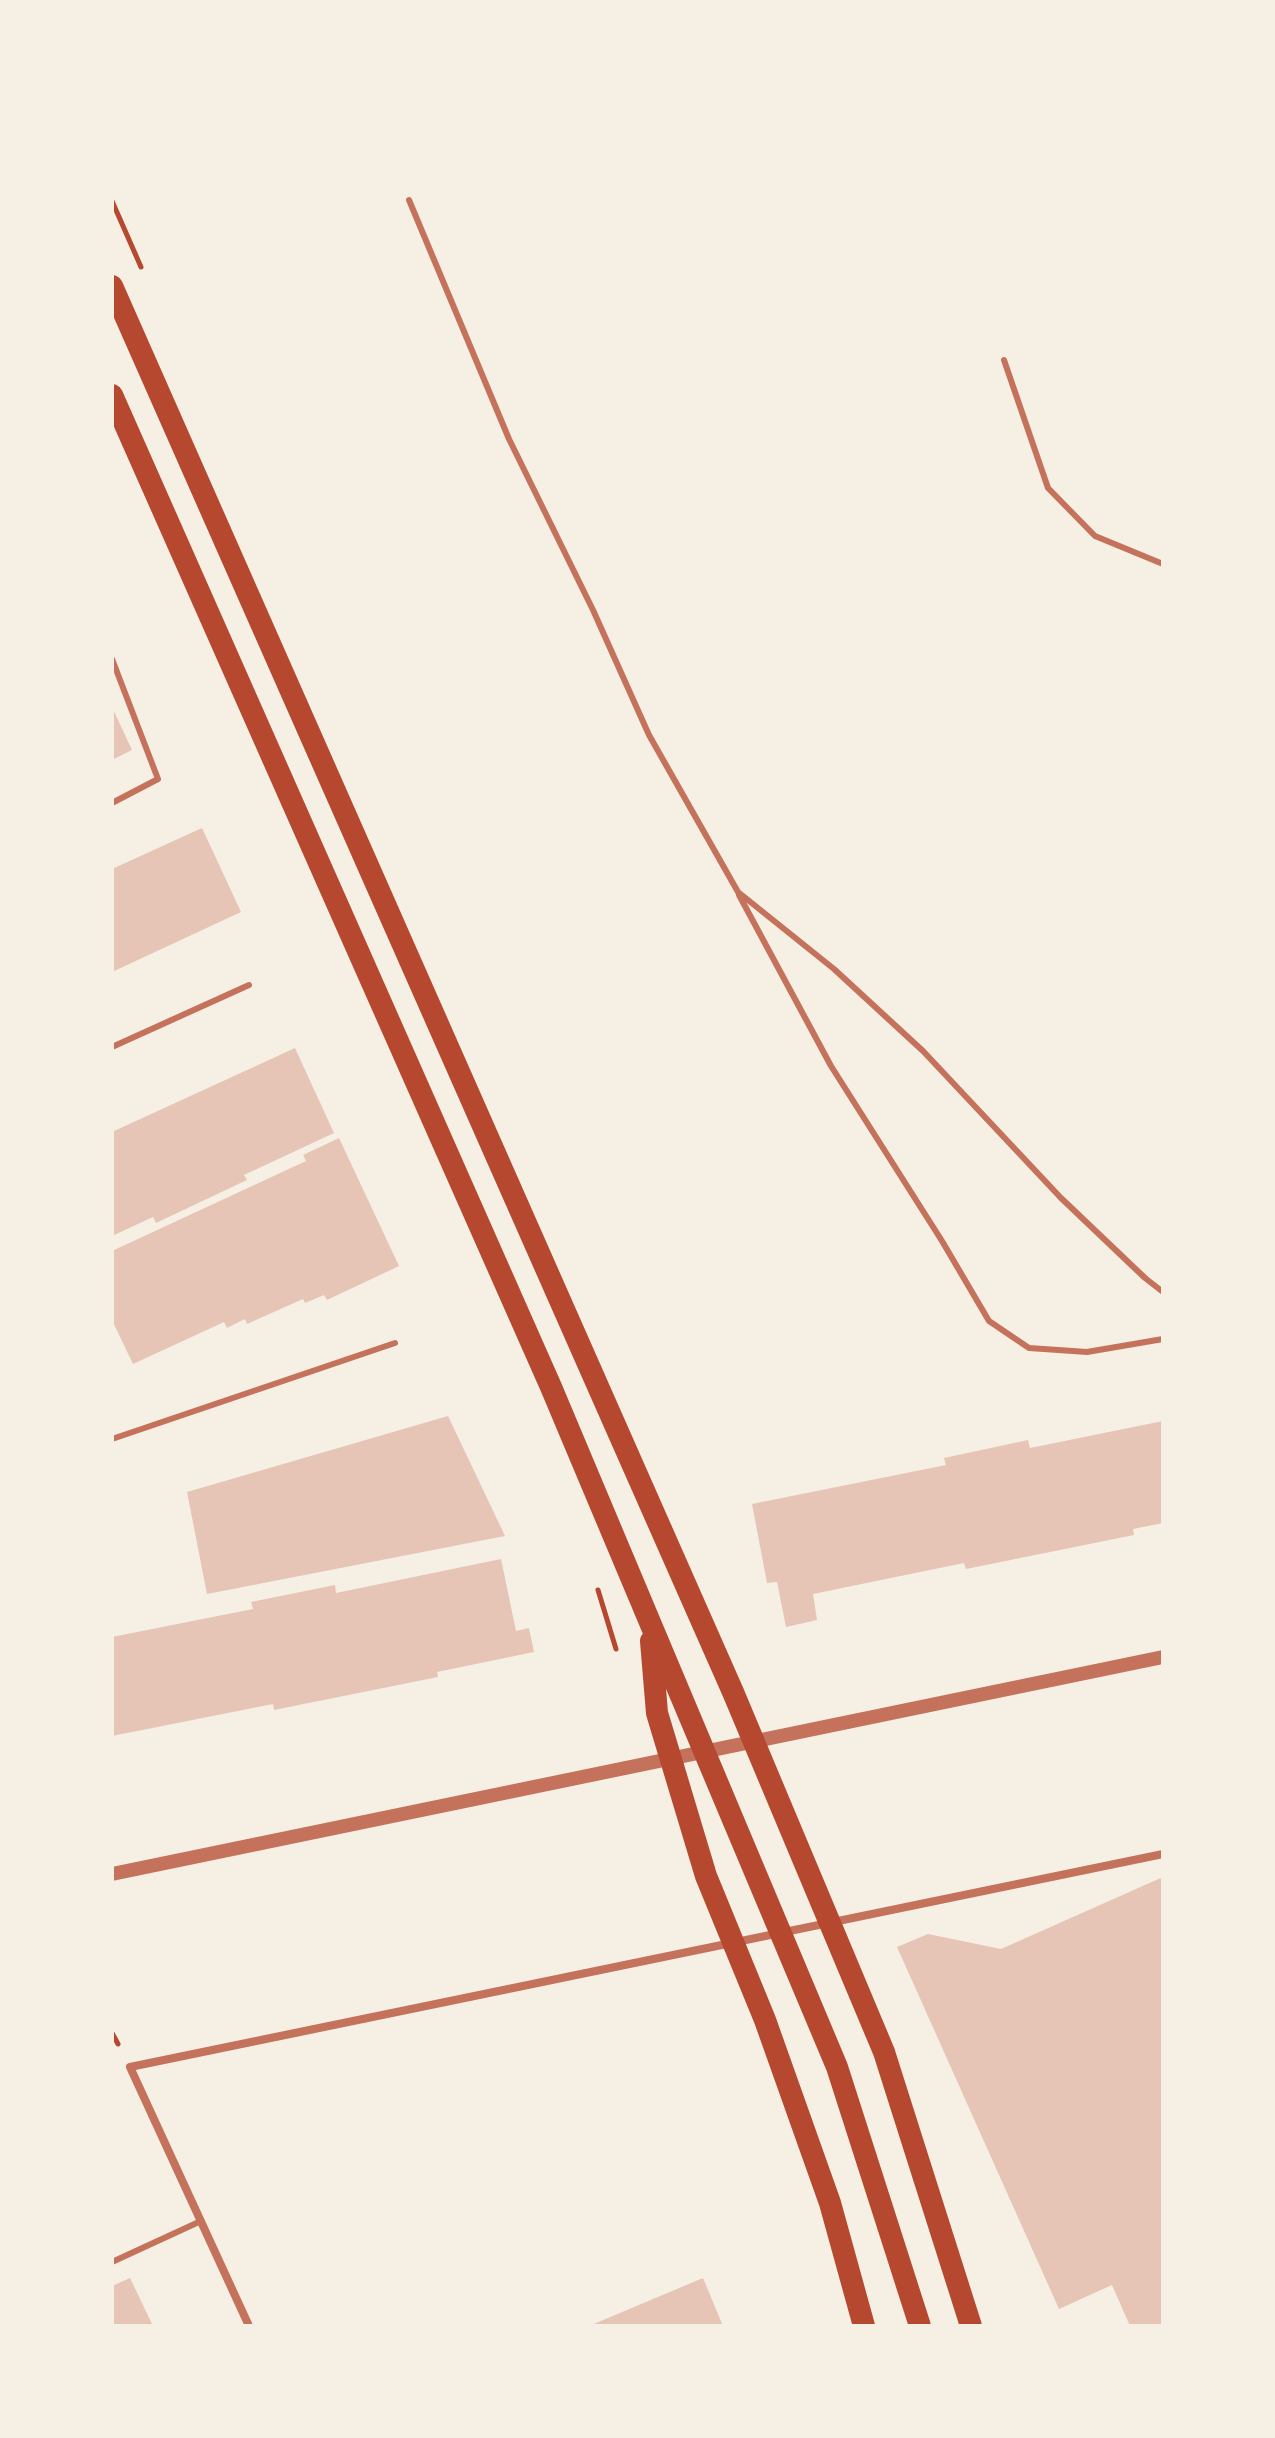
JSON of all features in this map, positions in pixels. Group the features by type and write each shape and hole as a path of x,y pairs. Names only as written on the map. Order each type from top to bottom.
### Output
{"highway":[{"path":"112,286 733,1692 884,2052 971,2326"},
{"path":"112,395 551,1387 837,2067 920,2326"},
{"path":"649,1620 657,1713 706,1876 765,2020 830,2203 864,2326"}],"street":[{"path":"112,1874 1163,1657"},
{"path":"249,2326 130,2067 1163,1854"}],"lane":[{"path":"409,200 509,439 593,610 649,735 831,1066 989,1321 1029,1348 1087,1352 1163,1339"},
{"path":"1004,360 1048,488 1095,536 1163,564"},
{"path":"112,659 158,779 112,803"},
{"path":"738,892 834,969 923,1051 1061,1198 1163,1292"},
{"path":"112,1047 249,985"},
{"path":"112,1439 395,1343"},
{"path":"112,2262 201,2221"}],"path":[{"path":"595,1582 619,1658"}],"building":[{"path":"112,707 132,750 112,760"},
{"path":"202,828 241,912 112,972 112,869"},
{"path":"295,1048 334,1133 244,1175 247,1180 156,1223 153,1217 112,1236 112,1132"},
{"path":"339,1138 399,1266 327,1300 324,1295 305,1303 303,1299 247,1324 245,1319 227,1328 224,1322 133,1364 112,1320 112,1251 306,1161 303,1155"},
{"path":"448,1416 505,1536 207,1594 187,1492"},
{"path":"1163,1421 1163,1523 1133,1529 1134,1535 966,1569 964,1563 813,1594 817,1620 786,1627 777,1582 767,1583 752,1504 946,1465 944,1458 1028,1440 1030,1448"},
{"path":"501,1559 516,1631 529,1628 534,1652 437,1672 438,1677 274,1710 273,1704 112,1736 112,1637 253,1609 251,1602 335,1585 336,1593"},
{"path":"1163,1877 1163,2326 1130,2326 1112,2285 1059,2309 897,1947 928,1934 1001,1949"},
{"path":"130,2278 153,2326 112,2326 112,2286"},
{"path":"703,2278 723,2326 589,2326"}]}
